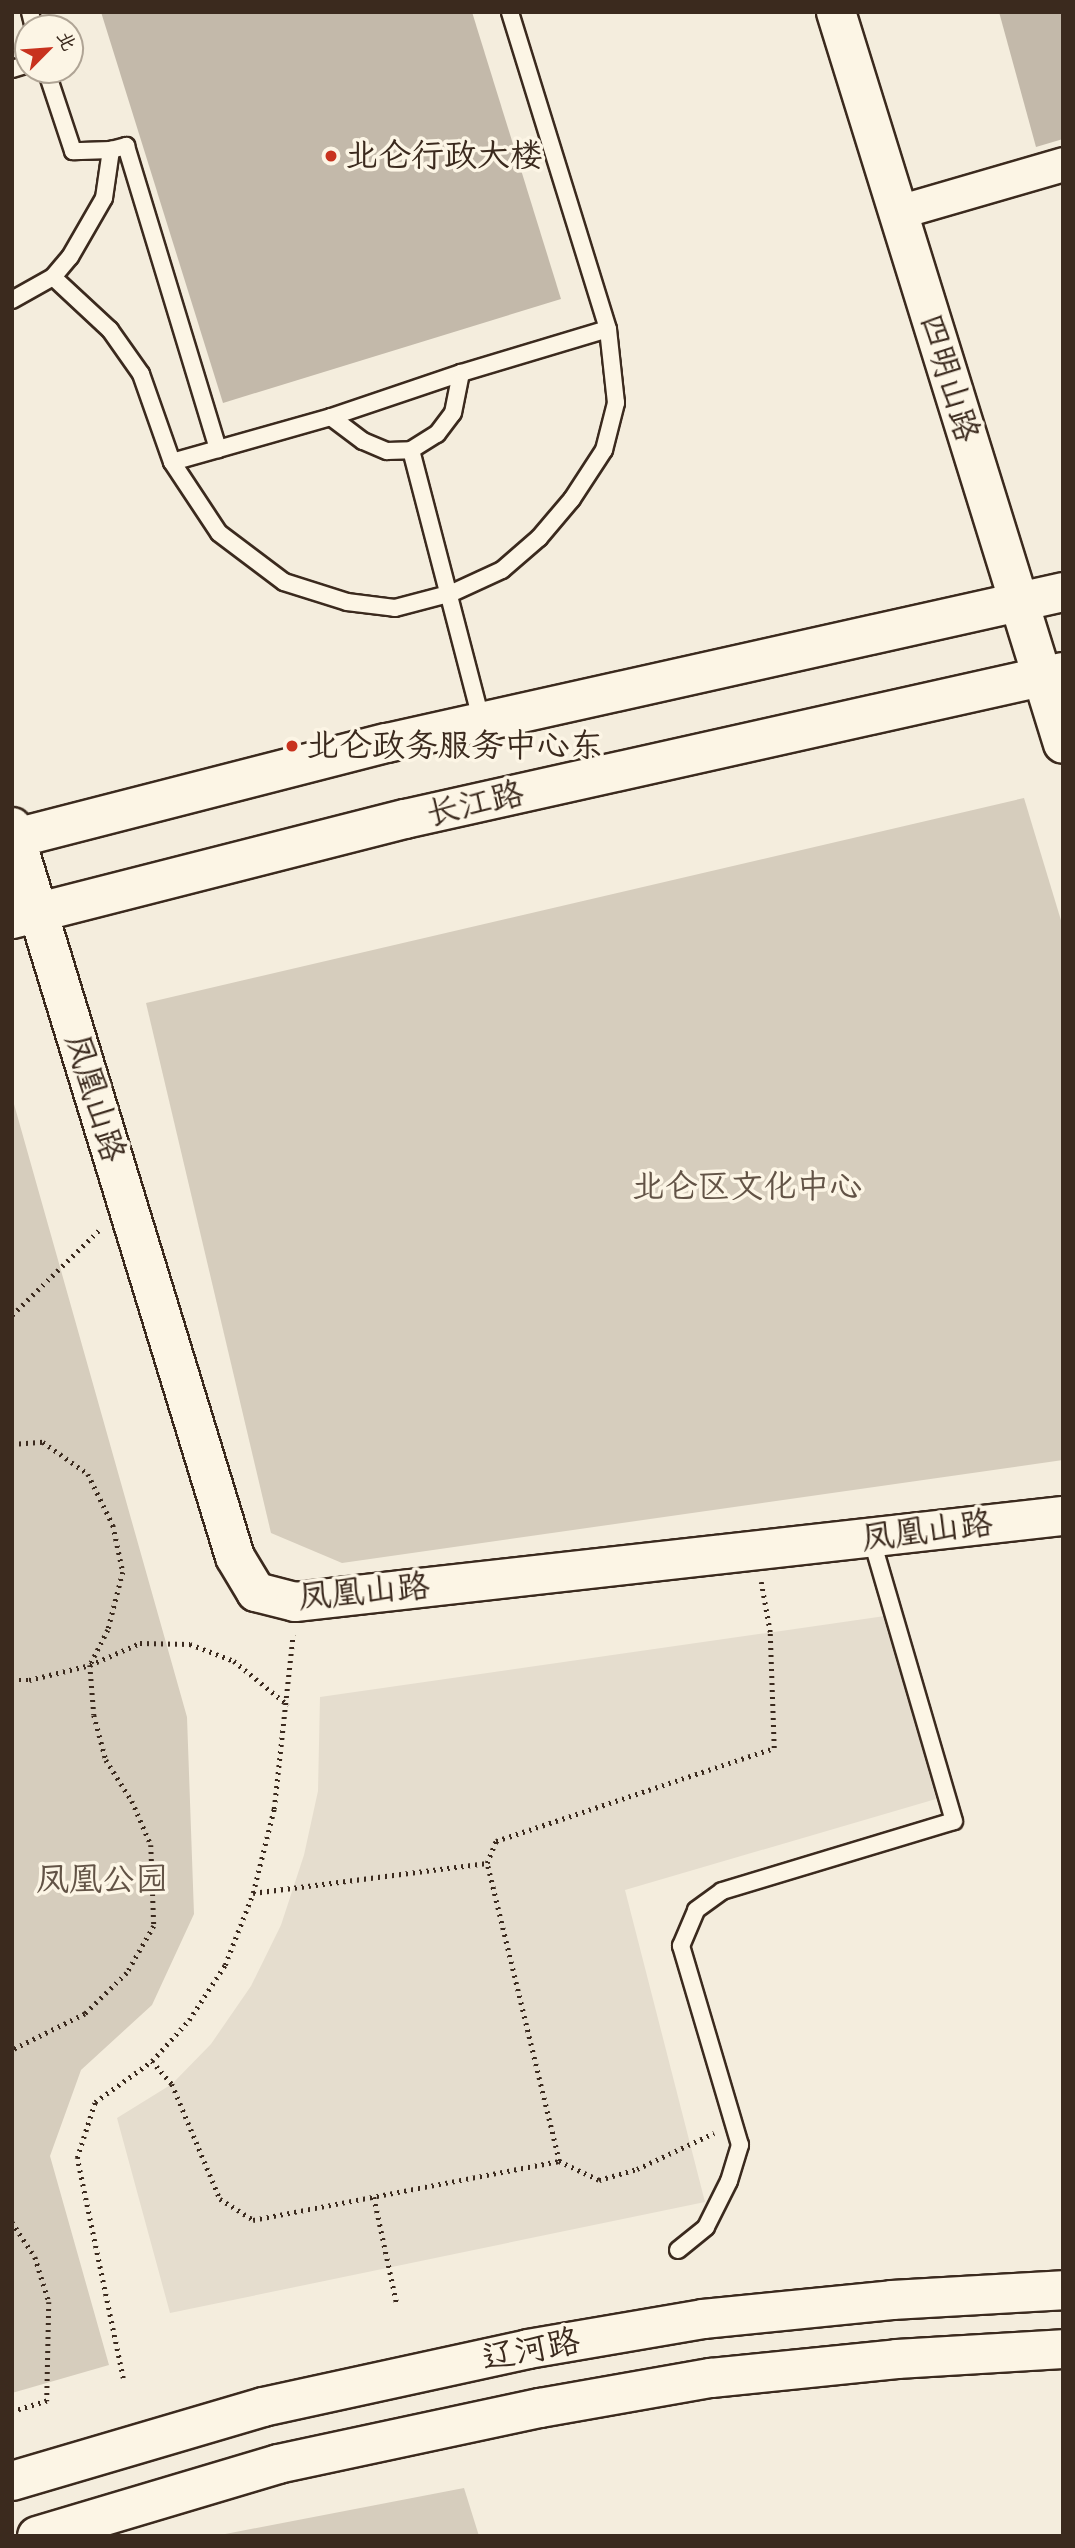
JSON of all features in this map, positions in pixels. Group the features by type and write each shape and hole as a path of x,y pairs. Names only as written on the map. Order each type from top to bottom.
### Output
{"main road":[{"name":"四明山路","path":"836,12 1019,601 1052,674 1063,744"},
{"path":"13,835 482,722 1063,592"},
{"name":"长江路","path":"26,916 405,819 1052,674"},
{"name":"凤凰山路","path":"13,835 26,916 127,1202 235,1557 256,1592 295,1602 1063,1516"},
{"name":"辽河路","path":"12,2481 263,2407 528,2349 703,2319 892,2300 1063,2290"},
{"name":"辽河路","path":"37,2536 278,2464 540,2407 711,2378 897,2359 1063,2349"}],"street":[{"path":"898,212 1063,164"}],"lane":[{"path":"53,277 110,331 141,373 172,462 219,533 285,582 348,601 395,608 452,593 502,570 539,538 604,450 617,403 608,329 510,12"},
{"path":"51,84 73,151 111,150 126,146 218,449"},
{"path":"12,300 53,277 104,198 111,150"},
{"path":"172,462 331,417 461,373 608,329"},
{"path":"331,417 363,441 387,451 411,450 437,434 453,413 461,373"},
{"path":"411,450 452,593 482,722"},
{"path":"678,2250 706,2227 729,2181 740,2145 681,1946 696,1910 723,1891 954,1821 871,1538"}],"path":[{"path":"12,1315 127,1202"},
{"path":"12,1444 43,1442 88,1474 113,1525 123,1572 107,1630 90,1664 94,1715 106,1760 132,1801 151,1845 154,1926 127,1973 85,2014 12,2050"},
{"path":"559,2161 487,1863 496,1841 774,1748 770,1632 755,1551"},
{"path":"123,2378 77,2158 95,2102 152,2060 189,2020 225,1965 253,1893 274,1809 288,1705 295,1602"},
{"path":"12,1680 29,1680 90,1664 140,1643 190,1644 234,1661 288,1705"},
{"path":"253,1893 487,1863"},
{"path":"152,2060 172,2084 220,2199 253,2220 559,2161 599,2180 637,2169 733,2123"},
{"path":"373,2197 397,2304"},
{"path":"12,2412 47,2401 49,2302 35,2257 13,2223"}],"shaded area":[{"path":"885,1616 936,1799 625,1890 705,2202 170,2313 117,2118 172,2084 211,2044 251,1986 281,1925 304,1855 318,1791 320,1697"}],"green space":[{"name":"北仑区文化中心","path":"1024,798 1063,927 1063,1460 342,1563 271,1533 146,1003"},
{"name":"凤凰公园","path":"12,1097 187,1717 194,1914 152,2005 81,2070 50,2156 109,2365 12,2393"},
{"path":"464,2488 479,2536 215,2536"}],"building":[{"name":"北仑行政大楼","path":"101,12 472,12 561,299 223,403"},
{"path":"999,12 1063,12 1063,139 1036,147"}],"place":[{"name":"北仑行政大楼","path":"331,156"},
{"name":"北仑政务服务中心东","path":"292,746"}]}
